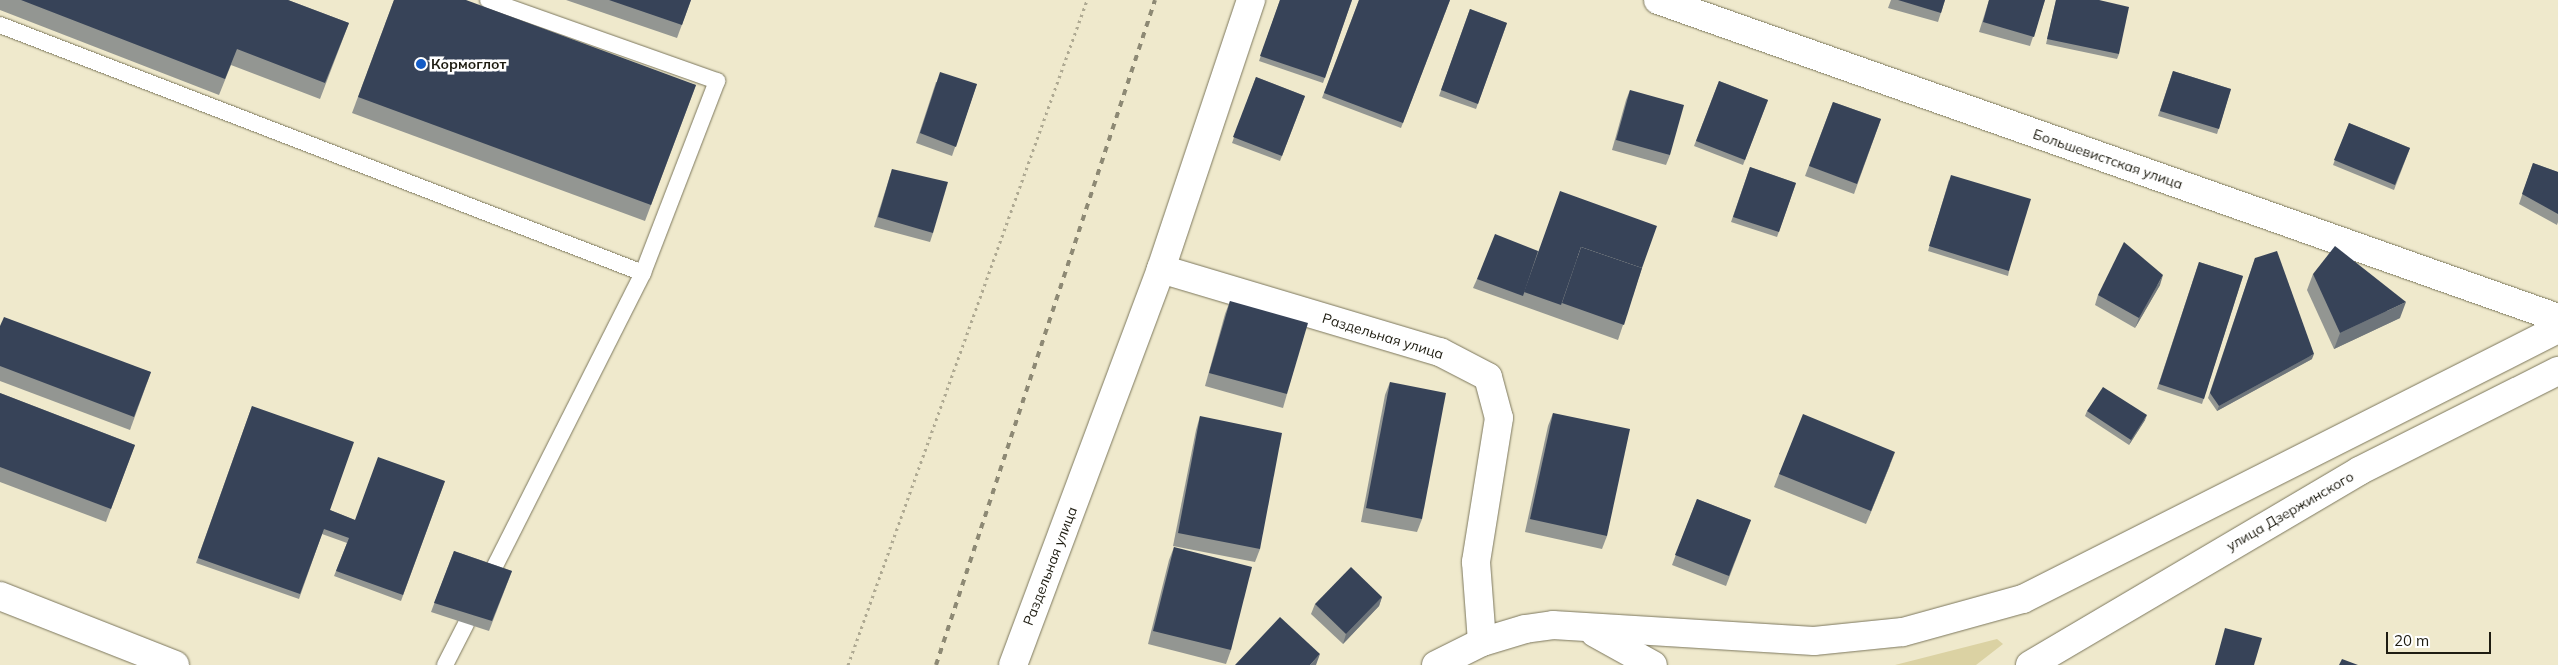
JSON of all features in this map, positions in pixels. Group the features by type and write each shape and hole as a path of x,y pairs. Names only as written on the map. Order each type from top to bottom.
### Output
{"street":[{"name":"Раздельная улица","path":"1013,665 1161,269 1251,0"},
{"name":"Большевистская улица","path":"1658,0 2558,318"},
{"name":"Раздельная улица","path":"1161,269 1440,352 1488,377 1499,418 1476,562 1482,642"},
{"path":"1436,665 1482,642 1525,629 1580,626 1733,639 1814,641 1903,632 2023,599 2098,563 2328,443 2558,329"},
{"name":"улица Дзержинского","path":"2030,665 2359,470 2558,371"},
{"path":"0,596 175,665"},
{"path":"1580,626 1618,643 1653,665"}],"lane":[{"path":"488,0 717,82 643,273 490,574"},
{"path":"0,25 643,273"},
{"path":"445,665 466,624"}],"path":[{"path":"848,665 1088,0"}],"shaded area":[{"path":"1997,639 2003,644 1976,665 1895,665"}],"building":[{"path":"21,0 288,0 349,23 325,83 237,49 225,79"},
{"path":"394,0 466,0 696,85 651,205 358,97"},
{"path":"609,0 691,0 682,25"},
{"path":"1280,0 1352,0 1325,78 1260,56"},
{"path":"1359,0 1450,0 1403,123 1324,93"},
{"path":"1898,0 1945,0 1941,13"},
{"path":"1989,0 2045,0 2034,37 1983,22"},
{"path":"2056,0 2099,0 2129,7 2119,54 2047,39"},
{"path":"1470,9 1507,23 1478,104 1441,90"},
{"path":"2173,71 2231,89 2219,129 2160,111"},
{"path":"940,72 977,84 956,147 920,133"},
{"path":"1256,77 1305,96 1282,156 1233,137"},
{"path":"1719,81 1768,100 1745,160 1696,141"},
{"path":"1630,90 1684,105 1670,155 1616,140"},
{"path":"1833,102 1881,119 1857,184 1809,166"},
{"path":"2349,123 2410,148 2395,185 2334,160"},
{"path":"2533,163 2558,172 2558,214 2522,194"},
{"path":"1750,167 1796,183 1779,232 1733,217"},
{"path":"892,169 948,182 933,233 878,217"},
{"path":"1951,175 2031,199 2009,271 1929,246"},
{"path":"1560,191 1657,226 1642,268 1581,247 1561,305 1524,292"},
{"path":"1495,234 1538,251 1523,296 1477,279"},
{"path":"2124,242 2163,275 2139,318 2098,295"},
{"path":"2335,246 2406,302 2340,333 2313,274"},
{"path":"1581,247 1642,268 1624,325 1562,303"},
{"path":"2277,251 2314,354 2219,406 2210,393 2255,258"},
{"path":"2199,262 2243,276 2204,399 2159,384"},
{"path":"1230,301 1308,323 1287,394 1209,373"},
{"path":"4,317 151,372 134,417 0,366 0,326"},
{"path":"1390,382 1446,393 1422,519 1366,508"},
{"path":"2103,387 2147,415 2131,440 2087,411"},
{"path":"0,393 135,445 111,509 0,467"},
{"path":"252,406 354,442 330,510 355,520 378,457 445,481 403,595 336,571 349,538 324,529 300,594 198,558"},
{"path":"1553,413 1630,429 1607,536 1530,519"},
{"path":"1803,414 1895,452 1871,511 1779,474"},
{"path":"1200,416 1282,433 1260,549 1178,533"},
{"path":"1697,499 1751,520 1729,576 1675,555"},
{"path":"1174,547 1252,567 1231,650 1153,631"},
{"path":"454,551 512,571 492,621 434,603"},
{"path":"1351,567 1382,597 1346,634 1315,604"},
{"path":"1280,617 1320,654 1310,665 1235,665"},
{"path":"2225,628 2262,638 2254,665 2215,665"},
{"path":"2342,659 2358,665 2339,665"}],"railway":[{"path":"936,665 1155,0"}],"place":[{"name":"Кормоглот","path":"421,64"}]}
